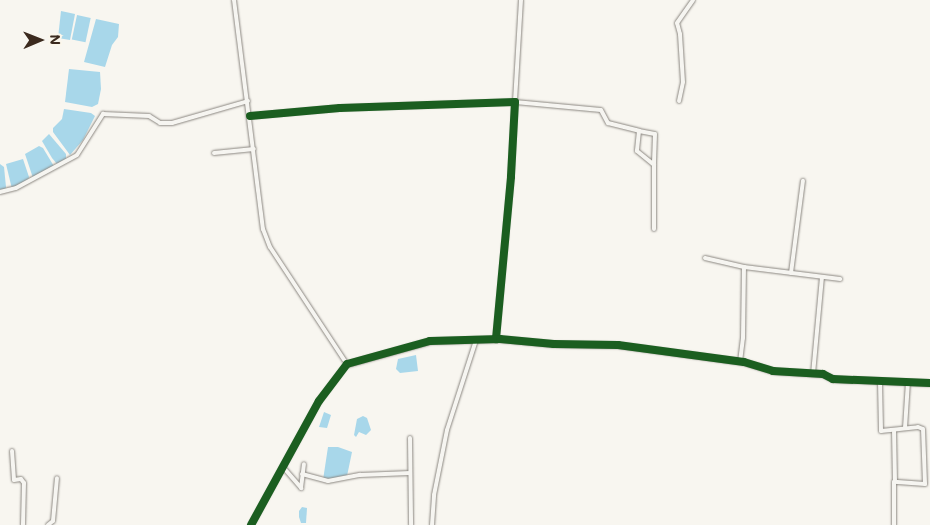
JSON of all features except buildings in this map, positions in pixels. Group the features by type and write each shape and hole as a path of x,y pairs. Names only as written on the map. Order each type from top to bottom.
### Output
{"street":[{"path":"234,0 263,229 270,247 347,364"},
{"path":"496,339 510,185 521,0"},
{"path":"679,101 683,82 680,34 677,23 693,0"},
{"path":"0,192 16,188 78,155 103,114 149,116 160,123 172,123 248,100"},
{"path":"250,116 340,108 515,102 601,110 608,123 654,134 654,229"},
{"path":"639,131 637,151 654,165"},
{"path":"214,153 254,149"},
{"path":"792,273 803,181"},
{"path":"705,258 744,267 840,279"},
{"path":"740,362 743,338 744,267"},
{"path":"813,374 822,277"},
{"path":"251,525 319,401 347,364 430,341 496,339 554,344 618,345 740,362 773,371 823,374 833,379 930,383"},
{"path":"432,525 434,495 447,430 476,340"},
{"path":"880,382 881,431 918,427 923,429 925,484 895,482"},
{"path":"905,428 908,382"},
{"path":"894,430 894,525"},
{"path":"410,438 411,525"},
{"path":"12,451 14,480 21,479 24,483 23,525"},
{"path":"283,467 301,488 304,464"},
{"path":"302,474 328,481 360,474 410,473"},
{"path":"48,525 53,521 57,478"}],"water":[{"path":"61,11 75,14 70,40 58,38"},
{"path":"77,15 91,18 85,42 72,39"},
{"path":"96,19 119,24 118,37 112,45 105,67 84,62"},
{"path":"69,69 100,72 101,89 98,104 92,107 65,102"},
{"path":"64,109 91,113 95,116 83,140 70,155 53,132 53,128 62,119"},
{"path":"49,134 66,154 66,159 61,163 57,164 42,141"},
{"path":"39,146 43,148 55,168 33,178 25,154"},
{"path":"23,159 29,177 27,183 12,189 6,164"},
{"path":"0,164 4,167 6,187 5,192 0,194"},
{"path":"416,355 418,371 400,373 396,369 398,359"},
{"path":"324,412 331,415 327,428 319,427"},
{"path":"363,416 367,418 371,430 366,435 359,432 356,437 354,435 357,419"},
{"path":"328,447 338,447 352,452 347,476 323,480"},
{"path":"302,507 307,508 306,523 301,523 299,517 299,511"}],"cycle path":[{"path":"250,116 340,108 515,102 511,177 496,339"},
{"path":"251,525 319,401 347,364 430,341 500,339 554,344 618,345 744,362 773,371 823,374 833,379 930,383"}]}
